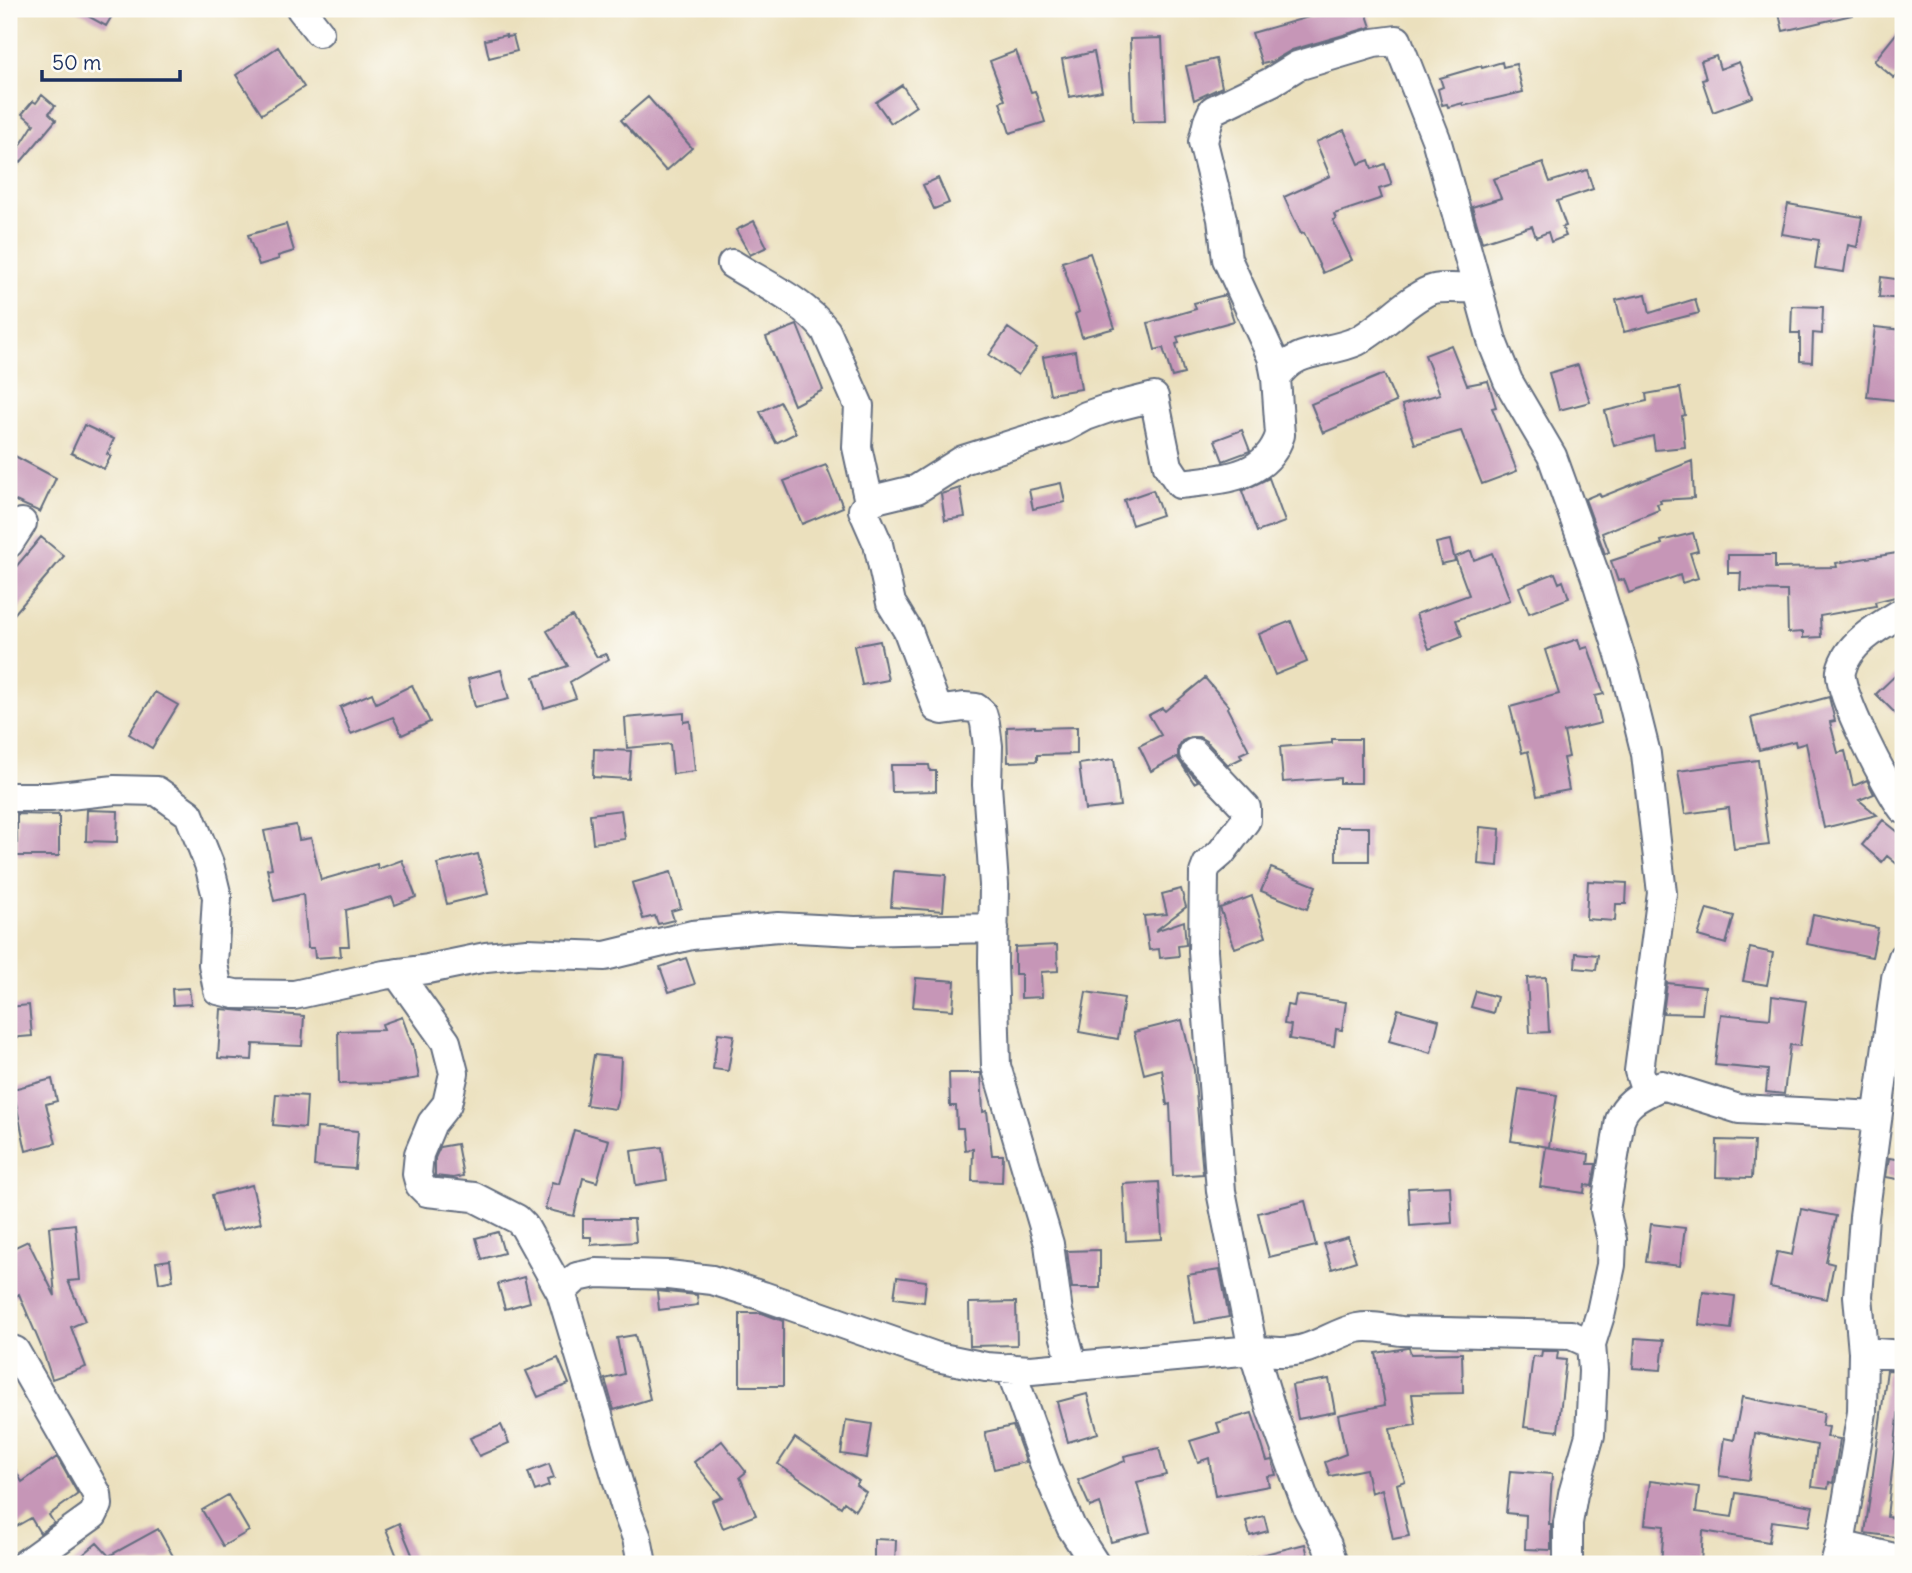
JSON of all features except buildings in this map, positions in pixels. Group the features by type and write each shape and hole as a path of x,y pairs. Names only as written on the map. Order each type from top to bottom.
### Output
{"street":[{"path":"301,9 319,32"},
{"path":"1073,1367 1058,1312 1049,1244 996,1066 994,885 987,785 988,746 982,713 976,708 937,708 908,631 891,603 878,544 863,510 869,502 917,489 963,460 1034,439 1106,409 1154,397 1168,466 1180,484 1233,477 1256,469 1277,444 1280,425 1276,378 1272,357 1227,259 1222,219 1203,142 1213,110 1271,82 1297,65 1374,43 1397,40 1436,139 1493,344 1508,381 1552,456 1595,575 1626,674 1646,754 1662,893 1639,1071 1643,1083 1651,1090 1661,1085 1739,1109 1877,1116"},
{"path":"732,264 806,310 826,331 859,407 857,447 869,502"},
{"path":"1276,378 1286,364 1311,352 1341,347 1356,341 1380,328 1419,297 1435,289 1477,288"},
{"path":"1265,343 1311,352"},
{"path":"1903,612 1863,639 1840,671 1842,686 1873,757 1903,809"},
{"path":"1194,753 1246,808 1247,815 1221,853 1207,865 1203,873 1203,951 1221,1191 1253,1350 1271,1409 1308,1509 1327,1545 1333,1564"},
{"path":"9,797 50,797 115,790 157,791 189,814 209,864 216,897 213,964 218,990 235,994 294,995 486,957 527,953 605,956 692,935 778,927 855,931 994,928"},
{"path":"1903,957 1896,978 1864,1217 1857,1296 1863,1352 1863,1412 1838,1555 1903,1560"},
{"path":"397,973 446,1042 454,1073 447,1104 432,1123 419,1154 417,1174 420,1185 427,1192 474,1197 517,1219 524,1226 561,1292 637,1538 642,1564"},
{"path":"1568,1564 1568,1523 1573,1494 1590,1435 1593,1371 1591,1344 1611,1265 1612,1240 1605,1210 1620,1120 1624,1107 1661,1085"},
{"path":"561,1292 577,1277 596,1273 668,1275 712,1280 937,1357 1031,1370 1253,1350 1286,1353 1309,1348 1340,1333 1375,1327 1401,1331 1571,1335 1591,1344"},
{"path":"9,1349 15,1351 19,1357 97,1494 98,1505 93,1515 25,1564"},
{"path":"1863,1352 1903,1354"},
{"path":"1010,1368 1071,1527 1096,1564"}]}
